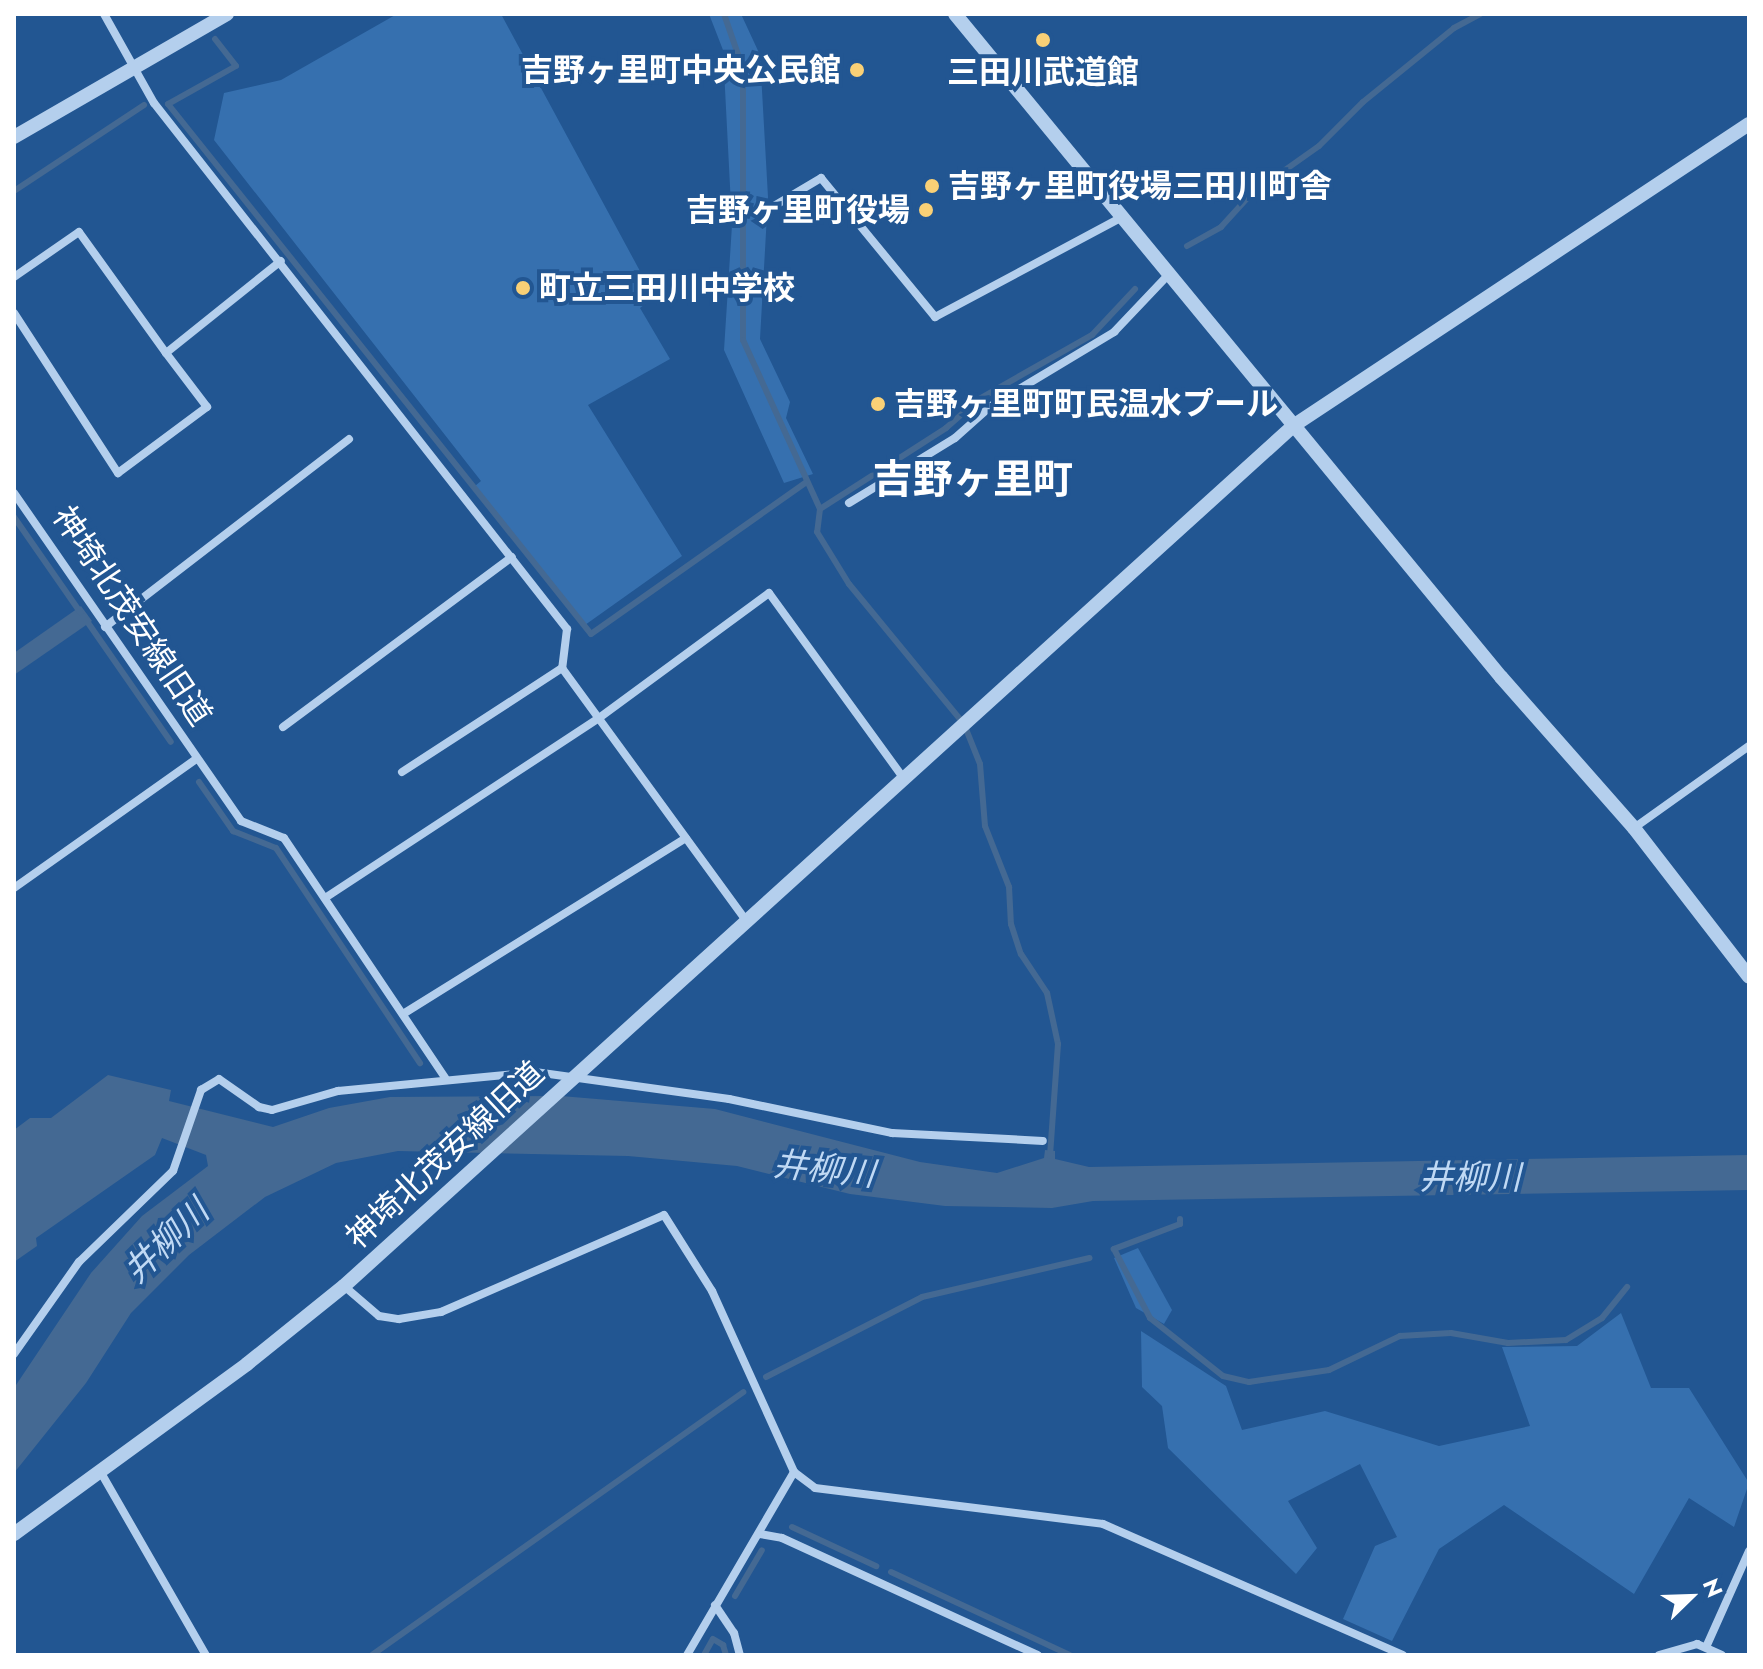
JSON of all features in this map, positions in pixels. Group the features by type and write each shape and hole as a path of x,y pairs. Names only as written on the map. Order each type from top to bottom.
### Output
{"street":[{"path":"104,14 154,103 567,629 562,668 745,919"},
{"path":"14,137 227,14"},
{"path":"955,14 1293,426 1634,828 1749,977"},
{"path":"572,1077 1293,426 1749,124"},
{"path":"774,206 821,178 935,317 1123,216"},
{"path":"14,277 79,232 207,407 118,473 14,313"},
{"path":"166,353 281,261"},
{"path":"849,503 955,438 991,406 1114,332 1170,273"},
{"path":"105,627 349,439"},
{"name":"神埼北茂安線旧道","path":"14,493 241,821 284,838 445,1078 535,1072 572,1077"},
{"path":"283,727 512,557"},
{"path":"325,898 599,718 769,593 902,776"},
{"path":"402,772 562,668"},
{"path":"1634,828 1749,746"},
{"path":"14,888 196,759"},
{"path":"403,1014 686,838"},
{"path":"572,1077 729,1099 892,1133 1043,1141"},
{"name":"神埼北茂安線旧道","path":"14,1534 247,1364 344,1286 572,1077"},
{"path":"14,1354 79,1262 128,1209 173,1171 201,1090 219,1079 259,1107 272,1110 338,1091 445,1078"},
{"path":"344,1286 379,1316 399,1319 441,1312 664,1215 712,1291 794,1472 815,1488 1103,1524 1403,1655"},
{"path":"100,1471 206,1655"},
{"path":"687,1655 760,1534 770,1506 794,1472"},
{"path":"760,1534 782,1538 1037,1655"},
{"path":"1707,1645 1749,1551"},
{"path":"715,1605 734,1633 740,1655"},
{"path":"1659,1655 1707,1645 1722,1655"}],"shaded area":[{"name":"町立三田川中学校","path":"397,14 501,14 654,297 640,308 670,359 588,405 682,556 585,625 475,486 481,481 214,140 224,93 281,80"},
{"path":"709,14 741,14 760,55 768,197 760,339 790,402 786,418 813,474 784,483 724,350 732,225 723,50"},
{"path":"1138,1248 1172,1310 1164,1324 1136,1308 1114,1258"},
{"path":"1621,1313 1651,1388 1689,1388 1749,1483 1734,1527 1689,1498 1634,1594 1504,1505 1439,1549 1392,1641 1343,1619 1375,1546 1397,1537 1360,1464 1288,1501 1317,1548 1296,1574 1168,1448 1162,1406 1142,1387 1141,1331 1226,1386 1242,1430 1325,1411 1439,1446 1530,1426 1502,1347 1577,1346"}],"water":[{"path":"81,606 92,621 14,675 14,653"},
{"name":"井柳川","path":"108,1075 171,1090 169,1101 273,1127 329,1108 390,1097 561,1096 715,1109 920,1162 997,1173 1044,1158 1045,1150 1055,1151 1055,1159 1089,1167 1749,1155 1749,1190 1093,1201 1052,1208 945,1206 850,1194 737,1166 628,1156 398,1151 336,1163 265,1197 189,1255 131,1313 86,1383 14,1473 14,1388 91,1273 142,1216 208,1166 206,1155 162,1138 155,1155 36,1238 37,1246 14,1262 14,1130 30,1118 51,1118"}],"waterway":[{"path":"724,14 743,69 743,340 820,509 817,532 849,584 964,724 980,764 985,826 1009,887 1011,924 1021,954 1047,993 1058,1044 1050,1156"},
{"path":"1187,246 1221,227 1251,194 1319,146 1363,102 1454,28 1480,14"},
{"path":"215,39 236,66 168,104 591,634 805,483"},
{"path":"14,191 144,105"},
{"path":"820,509 946,428 979,399 1092,335 1135,289"},
{"path":"14,517 80,612"},
{"path":"84,617 171,742"},
{"path":"199,782 233,831 276,848 420,1063"},
{"path":"1180,1219 1180,1224 1114,1249 1150,1318 1223,1376 1249,1382 1329,1370 1400,1336 1451,1333 1508,1343 1566,1340 1602,1318 1627,1287"},
{"path":"766,1377 922,1297 1090,1258"},
{"path":"372,1655 743,1392"},
{"path":"792,1527 876,1566"},
{"path":"735,1596 762,1550"},
{"path":"891,1572 1070,1655"},
{"path":"704,1655 713,1639 723,1645 726,1655"}],"place":[{"name":"三田川武道館","path":"1043,40"},
{"name":"吉野ヶ里町中央公民館","path":"857,70"},
{"name":"吉野ヶ里町役場三田川町舎","path":"932,186"},
{"name":"吉野ヶ里町役場","path":"926,210"},
{"name":"町立三田川中学校","path":"523,288"},
{"name":"吉野ヶ里町町民温水プール","path":"878,404"}],"district":[{"name":"吉野ヶ里町","path":"973,479"}]}
